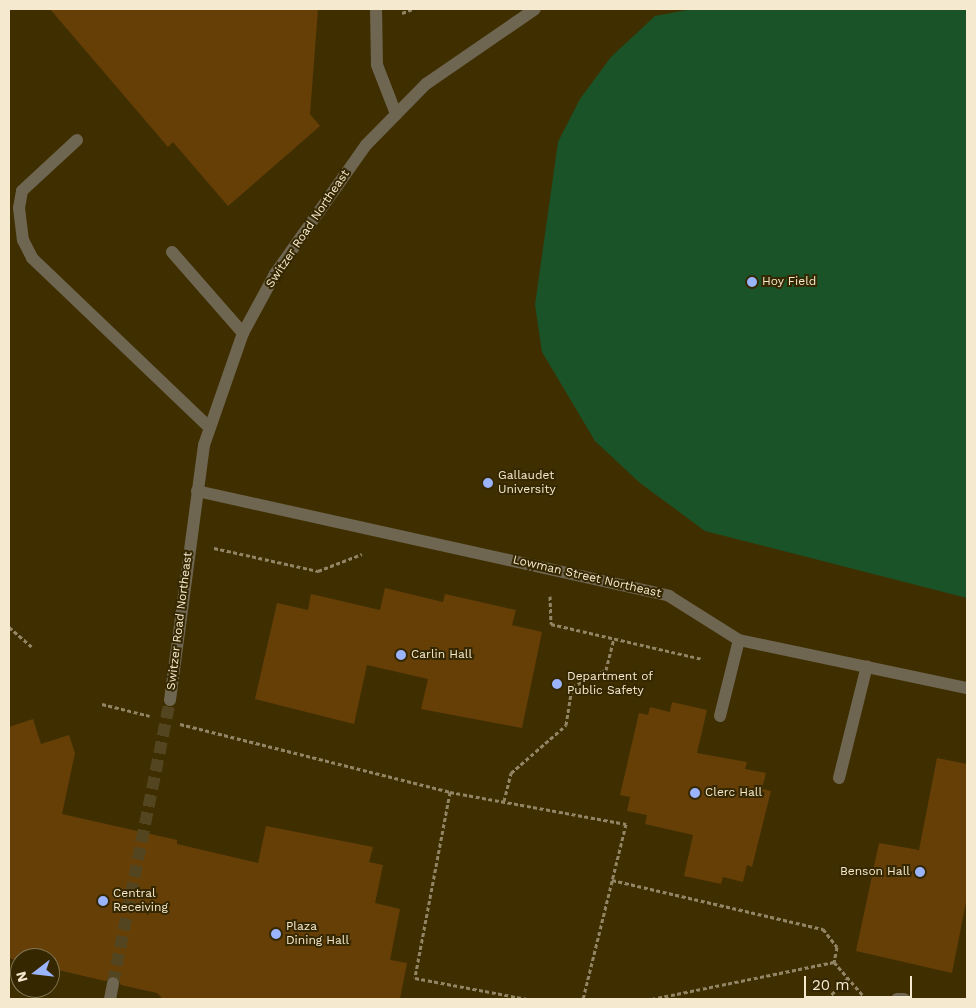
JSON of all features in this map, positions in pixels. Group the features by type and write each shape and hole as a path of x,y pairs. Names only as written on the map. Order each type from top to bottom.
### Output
{"lane":[{"path":"376,9 377,65 396,114"},
{"name":"Switzer Road Northeast","path":"170,700 197,491 208,426 243,333 275,274 366,145 426,84 535,9"},
{"path":"77,140 22,191 19,208 22,240 32,258 208,426"},
{"path":"172,252 243,333"},
{"name":"Lowman Street Northeast","path":"197,491 669,596 739,640 967,688"},
{"path":"720,716 739,640"},
{"path":"839,778 866,666"},
{"path":"110,999 113,983"},
{"path":"897,999 904,999"}],"path":[{"path":"396,16 413,9"},
{"path":"214,548 318,571 369,552"},
{"path":"546,589 552,598 551,624 702,659"},
{"path":"9,627 32,647"},
{"path":"504,801 511,773 566,725 572,687 606,670 614,639"},
{"path":"102,704 160,719"},
{"path":"169,721 450,792 626,824 583,999"},
{"path":"450,792 415,978 527,999"},
{"path":"612,880 824,929 837,947 834,962"},
{"path":"834,962 866,999"},
{"path":"652,999 834,962"},
{"path":"827,999 848,978"}],"shaded area":[{"name":"Gallaudet University","path":"9,9 967,9 967,999 9,999"}],"green space":[{"name":"Hoy Field","path":"693,9 967,9 967,598 705,531 640,483 595,441 542,352 535,305 558,142 580,99 611,57 655,16"}],"building":[{"path":"50,9 318,9 310,114 320,126 228,206 173,142 168,147"},
{"name":"Carlin Hall","path":"385,588 443,602 445,594 516,610 512,625 542,632 522,728 421,709 428,679 367,665 354,724 255,699 277,603 308,610 311,594 380,610"},
{"name":"Clerc Hall","path":"672,702 707,710 697,753 747,762 745,769 766,773 762,789 771,791 752,867 747,865 743,882 723,877 721,884 684,876 693,835 645,824 647,815 627,811 630,797 620,795 639,713 648,715 650,707 670,712"},
{"path":"33,719 41,744 69,735 75,753 62,814 177,840 177,844 258,863 266,826 373,847 369,862 383,865 375,903 400,909 390,960 407,963 400,999 163,999 157,993 121,985 115,975 105,981 60,970 60,948 10,948 9,958 9,727"},
{"name":"Benson Hall","path":"937,758 967,764 967,897 952,973 856,951 879,843 919,850"}],"tunnel":[{"path":"113,983 170,700"}],"place":[{"name":"Hoy Field","path":"752,282"},
{"name":"Gallaudet University","path":"488,483"},
{"name":"Carlin Hall","path":"401,655"},
{"name":"Department of Public Safety","path":"557,684"},
{"name":"Clerc Hall","path":"695,793"},
{"name":"Benson Hall","path":"920,872"},
{"name":"Central Receiving","path":"103,901"},
{"name":"Plaza Dining Hall","path":"276,934"}]}
